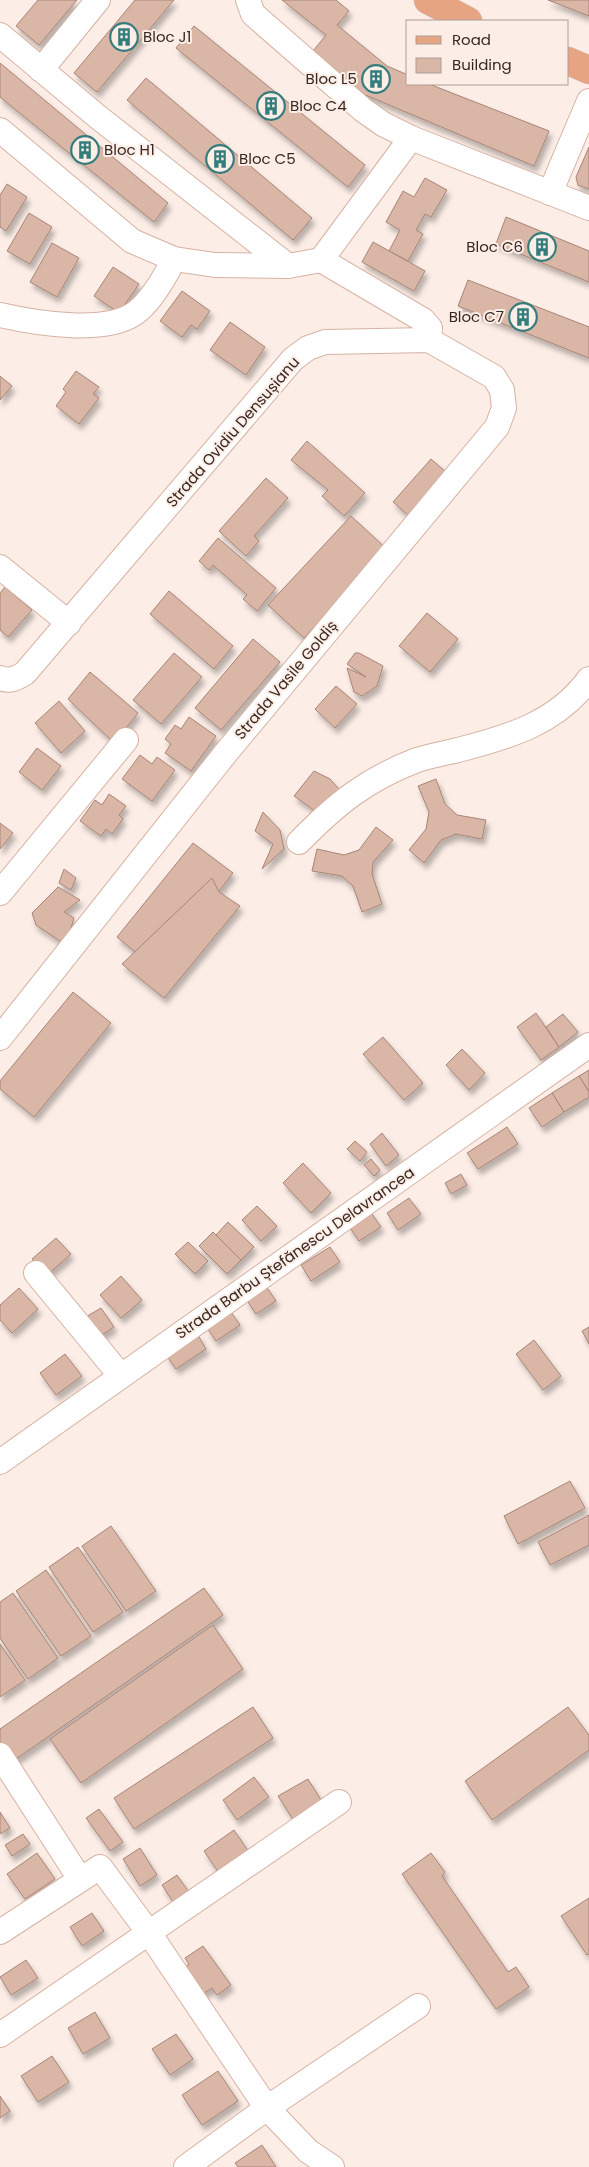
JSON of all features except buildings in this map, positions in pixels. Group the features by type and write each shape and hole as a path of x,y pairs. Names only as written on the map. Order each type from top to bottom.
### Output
{"main road":[{"path":"428,0 466,20"},
{"path":"569,61 589,70"}],"street":[{"path":"41,70 98,0"},
{"path":"248,0 253,14 363,110 383,124 411,138 589,208"},
{"path":"0,36 98,117 288,266"},
{"path":"550,193 589,101"},
{"path":"0,130 132,241 174,260 215,265 288,266 321,260 423,320 430,328 428,340"},
{"path":"321,260 411,138"},
{"path":"0,315 36,323 76,326 117,322 139,311 162,282 174,260"},
{"name":"Strada Ovidiu Densușianu","path":"0,678 6,681 11,680 25,673 293,359 308,348 325,342 428,340"},
{"name":"Strada Vasile Goldiș","path":"0,1038 225,754 497,427 504,408 502,390 494,378 428,340"},
{"path":"0,567 68,623"},
{"path":"299,842 327,812 371,781 419,760 495,741 546,720 576,696 589,679"},
{"path":"0,893 126,740"},
{"name":"Strada Barbu Ștefănescu Delavrancea","path":"0,1462 589,1045"},
{"path":"36,1273 121,1376"},
{"path":"0,1755 80,1879"},
{"path":"0,2035 339,1802"},
{"path":"0,1932 100,1867 150,1933 267,2108 308,2151 332,2167"},
{"path":"186,2167 267,2108 418,2006"}],"place":[{"name":"Bloc J1","path":"124,37"},
{"name":"Bloc L5","path":"376,79"},
{"name":"Bloc C4","path":"271,106"},
{"name":"Bloc H1","path":"85,150"},
{"name":"Bloc C5","path":"220,159"},
{"name":"Bloc C6","path":"542,247"},
{"name":"Bloc C7","path":"523,317"}]}
